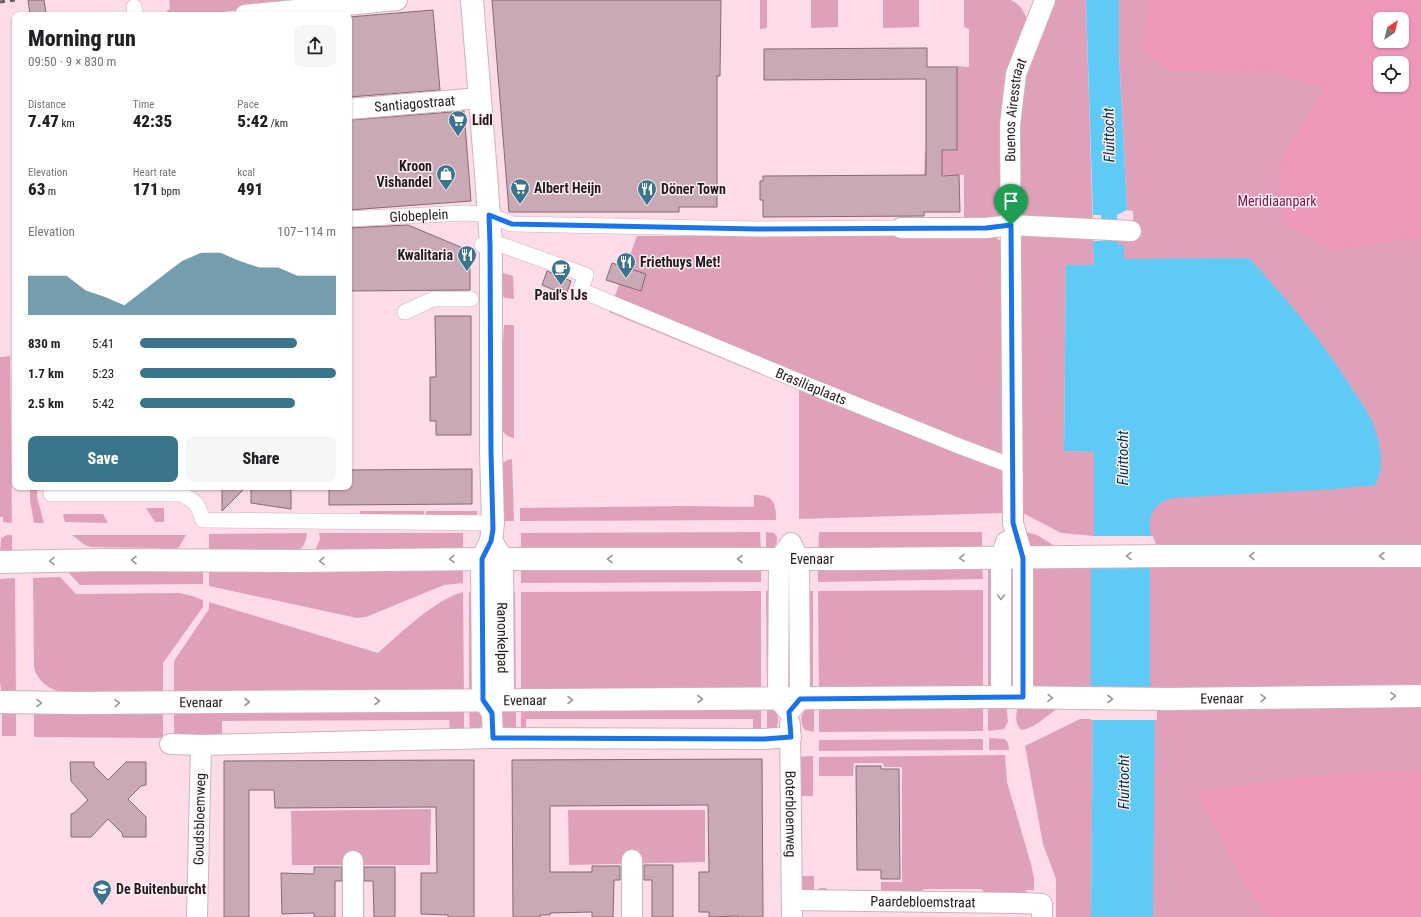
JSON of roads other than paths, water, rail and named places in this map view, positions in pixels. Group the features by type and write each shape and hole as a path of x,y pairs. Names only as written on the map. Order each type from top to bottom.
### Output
{"main road":[{"name":"Ranonkelpad","path":"472,0 489,215 486,245 491,452 493,704"},
{"name":"Evenaar","path":"0,562 105,560 296,561 492,545 789,548 816,558 858,559 1168,556 1421,556"},
{"name":"Evenaar","path":"0,702 493,704 789,703 1001,697 1168,699 1421,696"}],"street":[{"path":"273,12 397,0"},
{"name":"Buenos Airesstraat","path":"1023,558 1013,523 1010,125 1016,74 1039,2"},
{"name":"Santiagostraat","path":"352,109 480,98"},
{"name":"Globeplein","path":"352,219 465,212 489,215 512,224 753,229 901,228"},
{"path":"901,228 986,228 1011,225 1131,231"},
{"name":"Brasiliaplaats","path":"486,245 499,244 586,275 580,290 952,443 1012,466"},
{"path":"405,312 432,299 470,299"},
{"path":"51,490 51,494 181,494 190,492 198,505 203,520 492,545"},
{"name":"Buenos Airesstraat","path":"1001,558 1013,523"},
{"name":"Boterbloemweg","path":"789,548 789,703 791,737 792,908"},
{"path":"1001,558 1001,697"},
{"path":"1023,558 1023,697"},
{"name":"Ranonkelpad","path":"493,704 493,738"},
{"path":"170,744 201,745 493,738 756,739 791,737"},
{"name":"Goudsbloemweg","path":"196,917 201,745"},
{"path":"632,860 632,917"},
{"path":"353,861 353,917"},
{"name":"Paardebloemstraat","path":"792,908 1019,903 1042,904 1042,917"}],"water":[{"name":"Fluittocht","path":"1086,0 1119,0 1119,54 1127,210 1117,215 1118,245 1124,245 1124,259 1249,258 1303,320 1340,370 1373,423 1377,435 1381,458 1380,473 1374,486 1172,498 1157,506 1153,511 1150,518 1150,532 1155,547 1150,565 1150,690 1155,704 1153,917 1091,917 1093,704 1091,690 1091,563 1094,548 1094,452 1064,451 1066,265 1094,265 1093,241 1102,241 1101,215 1093,215"}],"railway":[{"path":"0,2 15,0"}],"place":[{"name":"Lidl","path":"458,137"},
{"name":"Kroon Vishandel","path":"446,191"},
{"name":"Albert Heijn","path":"520,205"},
{"name":"Döner Town","path":"647,206"},
{"name":"Kwalitaria","path":"467,272"},
{"name":"Friethuys Met!","path":"626,279"},
{"name":"Paul's IJs","path":"561,286"},
{"name":"De Buitenburcht","path":"102,906"}],"park label":[{"name":"Meridiaanpark","path":"1277,201"}]}
